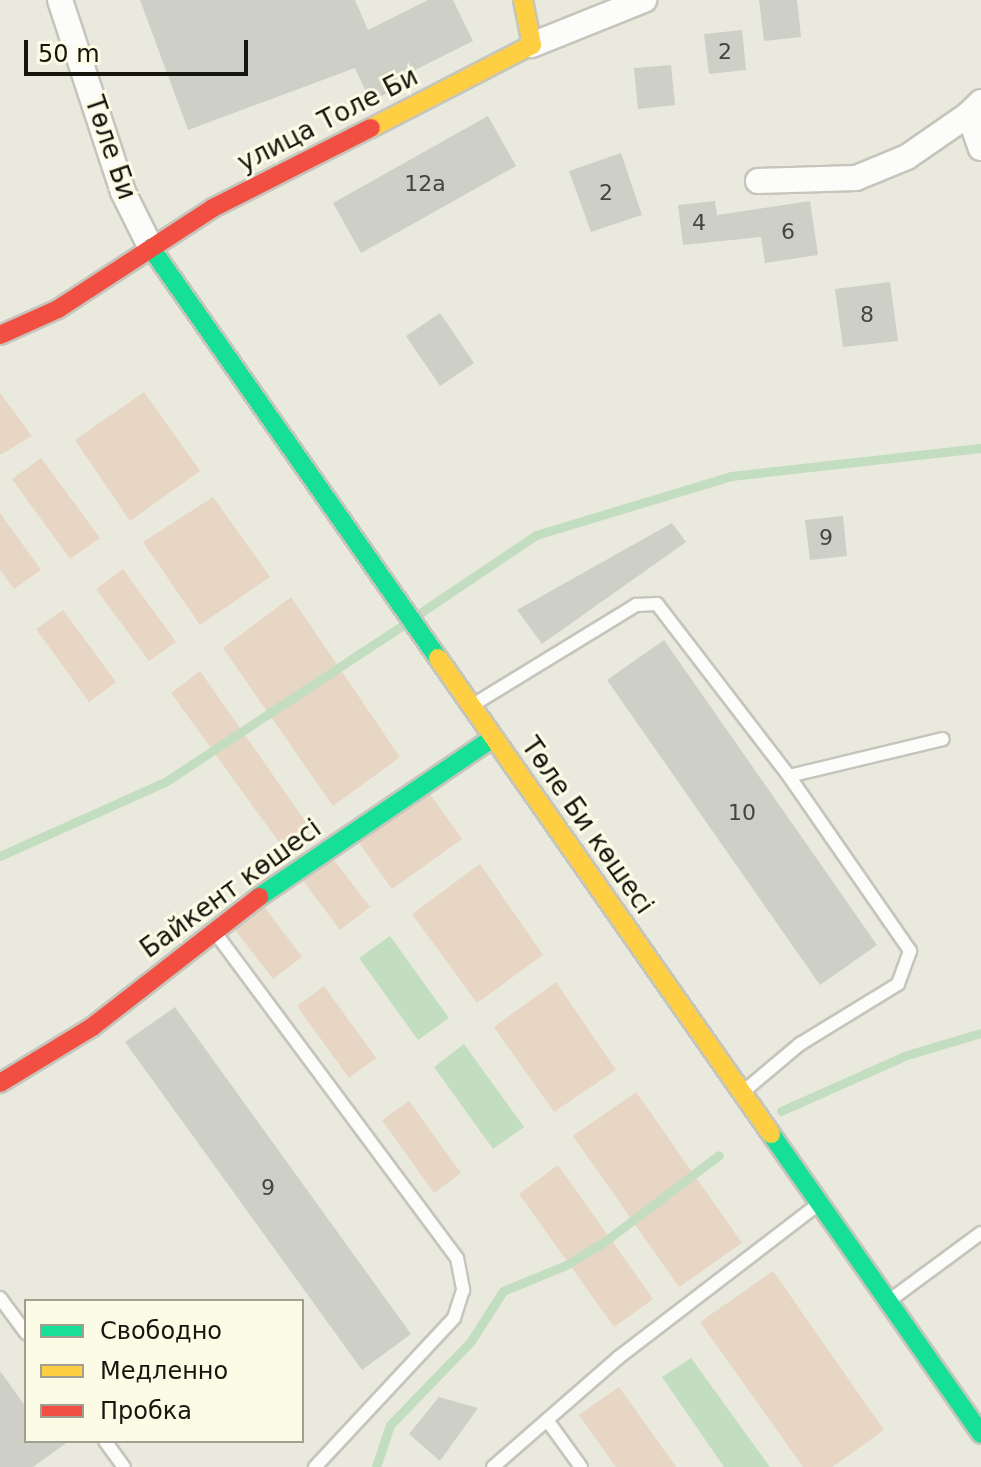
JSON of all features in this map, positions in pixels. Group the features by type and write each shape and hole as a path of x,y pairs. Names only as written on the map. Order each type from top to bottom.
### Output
{"main road":[{"path":"523,0 532,45"},
{"name":"улица Толе Би","path":"0,335 58,309 213,208 532,45"},
{"name":"Төле Би көшесі","path":"151,248 981,1434"},
{"name":"Байкент көшесі","path":"0,1083 92,1027 212,929 493,738"}],"street":[{"name":"Төле Би","path":"60,0 123,192 151,248"},
{"path":"532,45 644,0"},
{"path":"758,181 856,178 907,157 975,108 981,148"}],"lane":[{"path":"471,706 636,605 657,604 789,776 910,951 898,984 800,1044 742,1093"},
{"path":"789,776 943,739"},
{"path":"212,929 457,1258 463,1290 454,1318 315,1467"},
{"path":"493,1467 619,1357 819,1203"},
{"path":"888,1302 981,1233"},
{"path":"0,1298 24,1330"},
{"path":"547,1420 581,1467"},
{"path":"106,1443 124,1467"}],"shaded area":[{"path":"144,392 200,471 130,521 75,440"},
{"path":"0,393 32,436 0,455"},
{"path":"41,458 100,538 70,559 12,479"},
{"path":"213,497 270,577 200,625 143,542"},
{"path":"0,513 41,570 14,589 0,570"},
{"path":"123,569 176,642 149,661 96,589"},
{"path":"291,597 400,757 333,806 223,648"},
{"path":"63,610 116,682 89,702 36,629"},
{"path":"200,671 308,825 281,845 171,693"},
{"path":"427,790 462,839 392,889 357,840"},
{"path":"330,855 370,907 340,930 301,878"},
{"path":"480,864 543,955 477,1003 412,914"},
{"path":"263,905 302,957 273,979 233,927"},
{"path":"390,936 449,1018 418,1040 359,958"},
{"path":"556,982 616,1070 554,1112 494,1027"},
{"path":"324,986 376,1058 349,1078 297,1006"},
{"path":"464,1044 524,1127 493,1149 434,1067"},
{"path":"636,1092 742,1243 679,1287 573,1136"},
{"path":"409,1101 461,1173 434,1193 382,1120"},
{"path":"558,1165 653,1299 614,1327 519,1194"},
{"path":"773,1271 884,1430 832,1467 803,1467 700,1322"},
{"path":"691,1358 770,1467 724,1467 662,1377"},
{"path":"619,1387 676,1467 616,1467 579,1415"}],"building":[{"path":"140,0 355,0 368,30 428,0 453,0 473,41 391,82 395,90 370,101 355,68 188,130"},
{"path":"759,0 797,0 801,37 764,41"},
{"path":"742,30 746,70 709,74 704,34"},
{"path":"671,65 675,105 638,109 634,68"},
{"path":"488,116 516,166 361,253 333,203"},
{"path":"621,153 642,215 591,232 569,171"},
{"path":"715,201 717,215 810,201 818,255 765,263 761,237 683,245 678,205"},
{"path":"890,282 898,341 843,347 835,289"},
{"path":"440,313 474,363 440,386 406,336"},
{"path":"843,516 847,556 810,560 805,520"},
{"path":"672,523 686,542 542,644 517,610"},
{"path":"664,640 877,945 820,985 607,680"},
{"path":"175,1007 411,1334 362,1370 125,1042"},
{"path":"0,1371 24,1404 24,1443 66,1443 33,1467 0,1467"},
{"path":"439,1397 478,1408 440,1461 409,1434"}],"waterway":[{"path":"417,615 536,535 731,476 981,448"},
{"path":"0,856 165,782 405,624"},
{"path":"781,1111 907,1055 981,1033"},
{"path":"376,1467 390,1425 471,1341 503,1291 566,1265 604,1242 719,1155"}],"traffic: fast":[{"path":"151,248 438,658"},
{"path":"259,897 493,738"},
{"path":"771,1134 981,1434"}],"traffic: slow":[{"path":"371,128 532,45 523,0"},
{"path":"438,658 771,1134"}],"traffic: jam":[{"path":"0,335 58,309 213,208 371,128"},
{"path":"0,1083 92,1027 259,897"}]}
